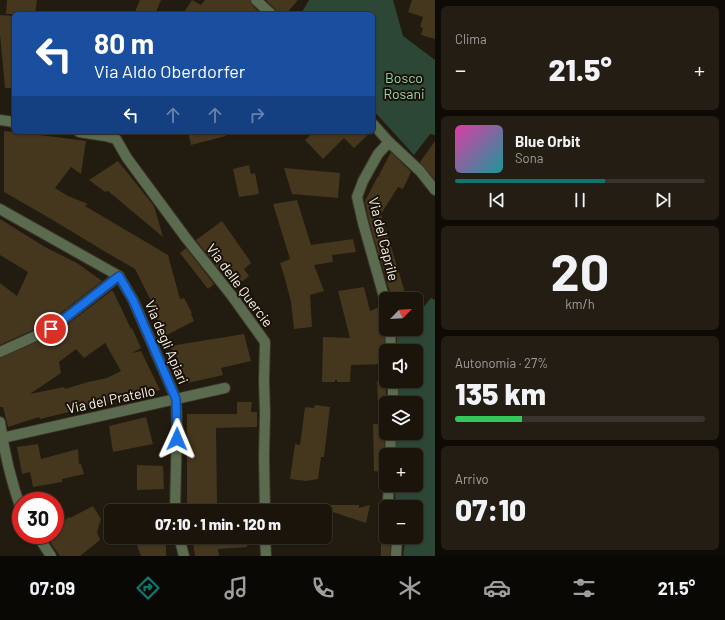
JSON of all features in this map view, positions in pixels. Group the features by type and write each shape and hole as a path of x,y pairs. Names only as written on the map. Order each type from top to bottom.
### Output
{"street":[{"path":"256,0 269,12"},
{"path":"0,120 12,122"},
{"path":"375,126 389,142 420,171 435,190"},
{"name":"Via delle Quercie","path":"92,134 116,139 131,164 186,238 232,296 265,342 265,504"},
{"name":"Via del Caprile","path":"383,292 357,197 363,181 378,154 389,142"},
{"path":"0,209 119,276 51,329 0,352"},
{"name":"Via degli Apiari","path":"119,276 133,300 176,399 175,504"},
{"name":"Via del Pratello","path":"2,438 225,388"},
{"path":"0,422 2,438 15,492"},
{"path":"43,544 51,556"},
{"path":"181,544 184,556"},
{"path":"265,544 266,556"},
{"path":"396,556 397,544"}],"green space":[{"name":"Bosco Rosani","path":"309,0 393,0 403,36 435,60 435,135 430,134 414,155 375,112 375,12 302,12"},
{"path":"431,298 435,300 435,556 403,556 405,544 423,544 423,500 396,500 395,492 423,492 423,448 396,448 396,440 423,440 423,396 396,396 397,388 423,388 423,344 397,344 397,336 423,336 423,308"}],"building":[{"path":"7,0 37,0 35,12 12,12 12,14 6,14"},
{"path":"140,0 161,0 156,12 135,12"},
{"path":"192,0 201,5 205,0 250,0 252,5 259,12 187,12 185,11"},
{"path":"266,0 298,0 288,12 276,12"},
{"path":"412,0 435,0 435,39 421,35 423,28 420,27 423,17 408,12"},
{"path":"0,15 12,16 12,88 5,88 0,34"},
{"path":"4,131 12,132 12,134 30,134 86,141 81,174 71,167 55,188 68,196 88,204 85,206 168,255 180,299 184,298 192,313 191,314 194,321 165,336 148,301 151,301 135,269 4,192"},
{"path":"188,134 226,134 226,136 191,145"},
{"path":"312,134 369,134 354,148 344,138 323,159 305,140"},
{"path":"435,141 435,180 420,162"},
{"path":"391,152 411,172 403,189 398,187 381,214 405,292 390,292 369,221 365,201 378,176 380,177 379,175"},
{"path":"118,161 154,206 163,237 108,191 105,192 89,180"},
{"path":"249,165 251,174 255,173 259,194 239,197 233,169"},
{"path":"284,168 340,173 338,198 292,194"},
{"path":"297,200 311,245 353,239 356,252 332,255 333,262 314,265 324,291 310,295 312,327 294,329 291,302 280,263 290,259 273,204"},
{"path":"0,219 45,247 77,263 102,281 48,323 0,345 0,283 17,296 28,272 0,255"},
{"path":"222,221 251,263 244,269 249,276 239,284 230,271 224,276 196,240"},
{"path":"186,248 214,284 208,289 180,253"},
{"path":"364,287 370,311 379,307 379,336 384,336 385,344 379,344 379,364 351,365 350,382 337,382 337,380 335,380 335,382 322,382 323,337 350,338 338,291"},
{"path":"113,291 141,348 132,353 141,351 160,390 40,419 39,417 8,427 3,407 0,407 0,358 55,334","holes":["105,343 121,371 107,378 65,389 64,387 30,394 61,373 59,362 76,349 84,358"]},
{"path":"244,334 251,361 221,368 223,375 188,383 170,346"},
{"path":"377,381 379,381 379,388 386,388 386,396 379,396 378,402"},
{"path":"237,402 252,402 251,412 257,412 257,427 216,428 217,504 187,504 187,414 237,414"},
{"path":"315,405 330,407 324,457 321,457 318,479 306,481 290,479 295,444 300,445 305,407 314,408"},
{"path":"146,417 153,444 113,452 109,426"},
{"path":"373,424 379,424 379,440 385,440 384,448 379,448 379,472 374,471"},
{"path":"38,444 41,459 78,449 79,464 81,464 84,474 62,479 62,482 33,487 30,472 22,474 17,447"},
{"path":"137,465 163,466 164,489 137,490"},
{"path":"332,505 359,505 359,508 370,505 366,523 332,512"},
{"path":"93,506 101,519 97,532 100,540 80,556 60,556 51,544 64,544 64,521 69,517 70,518"},
{"path":"137,544 165,544 166,556 141,556"},
{"path":"193,544 247,544 247,547 218,549 219,556 195,556"},
{"path":"381,544 390,544 390,556 381,556"}],"route":[{"path":"51,329 119,276 133,300 176,399 177,439"}]}
